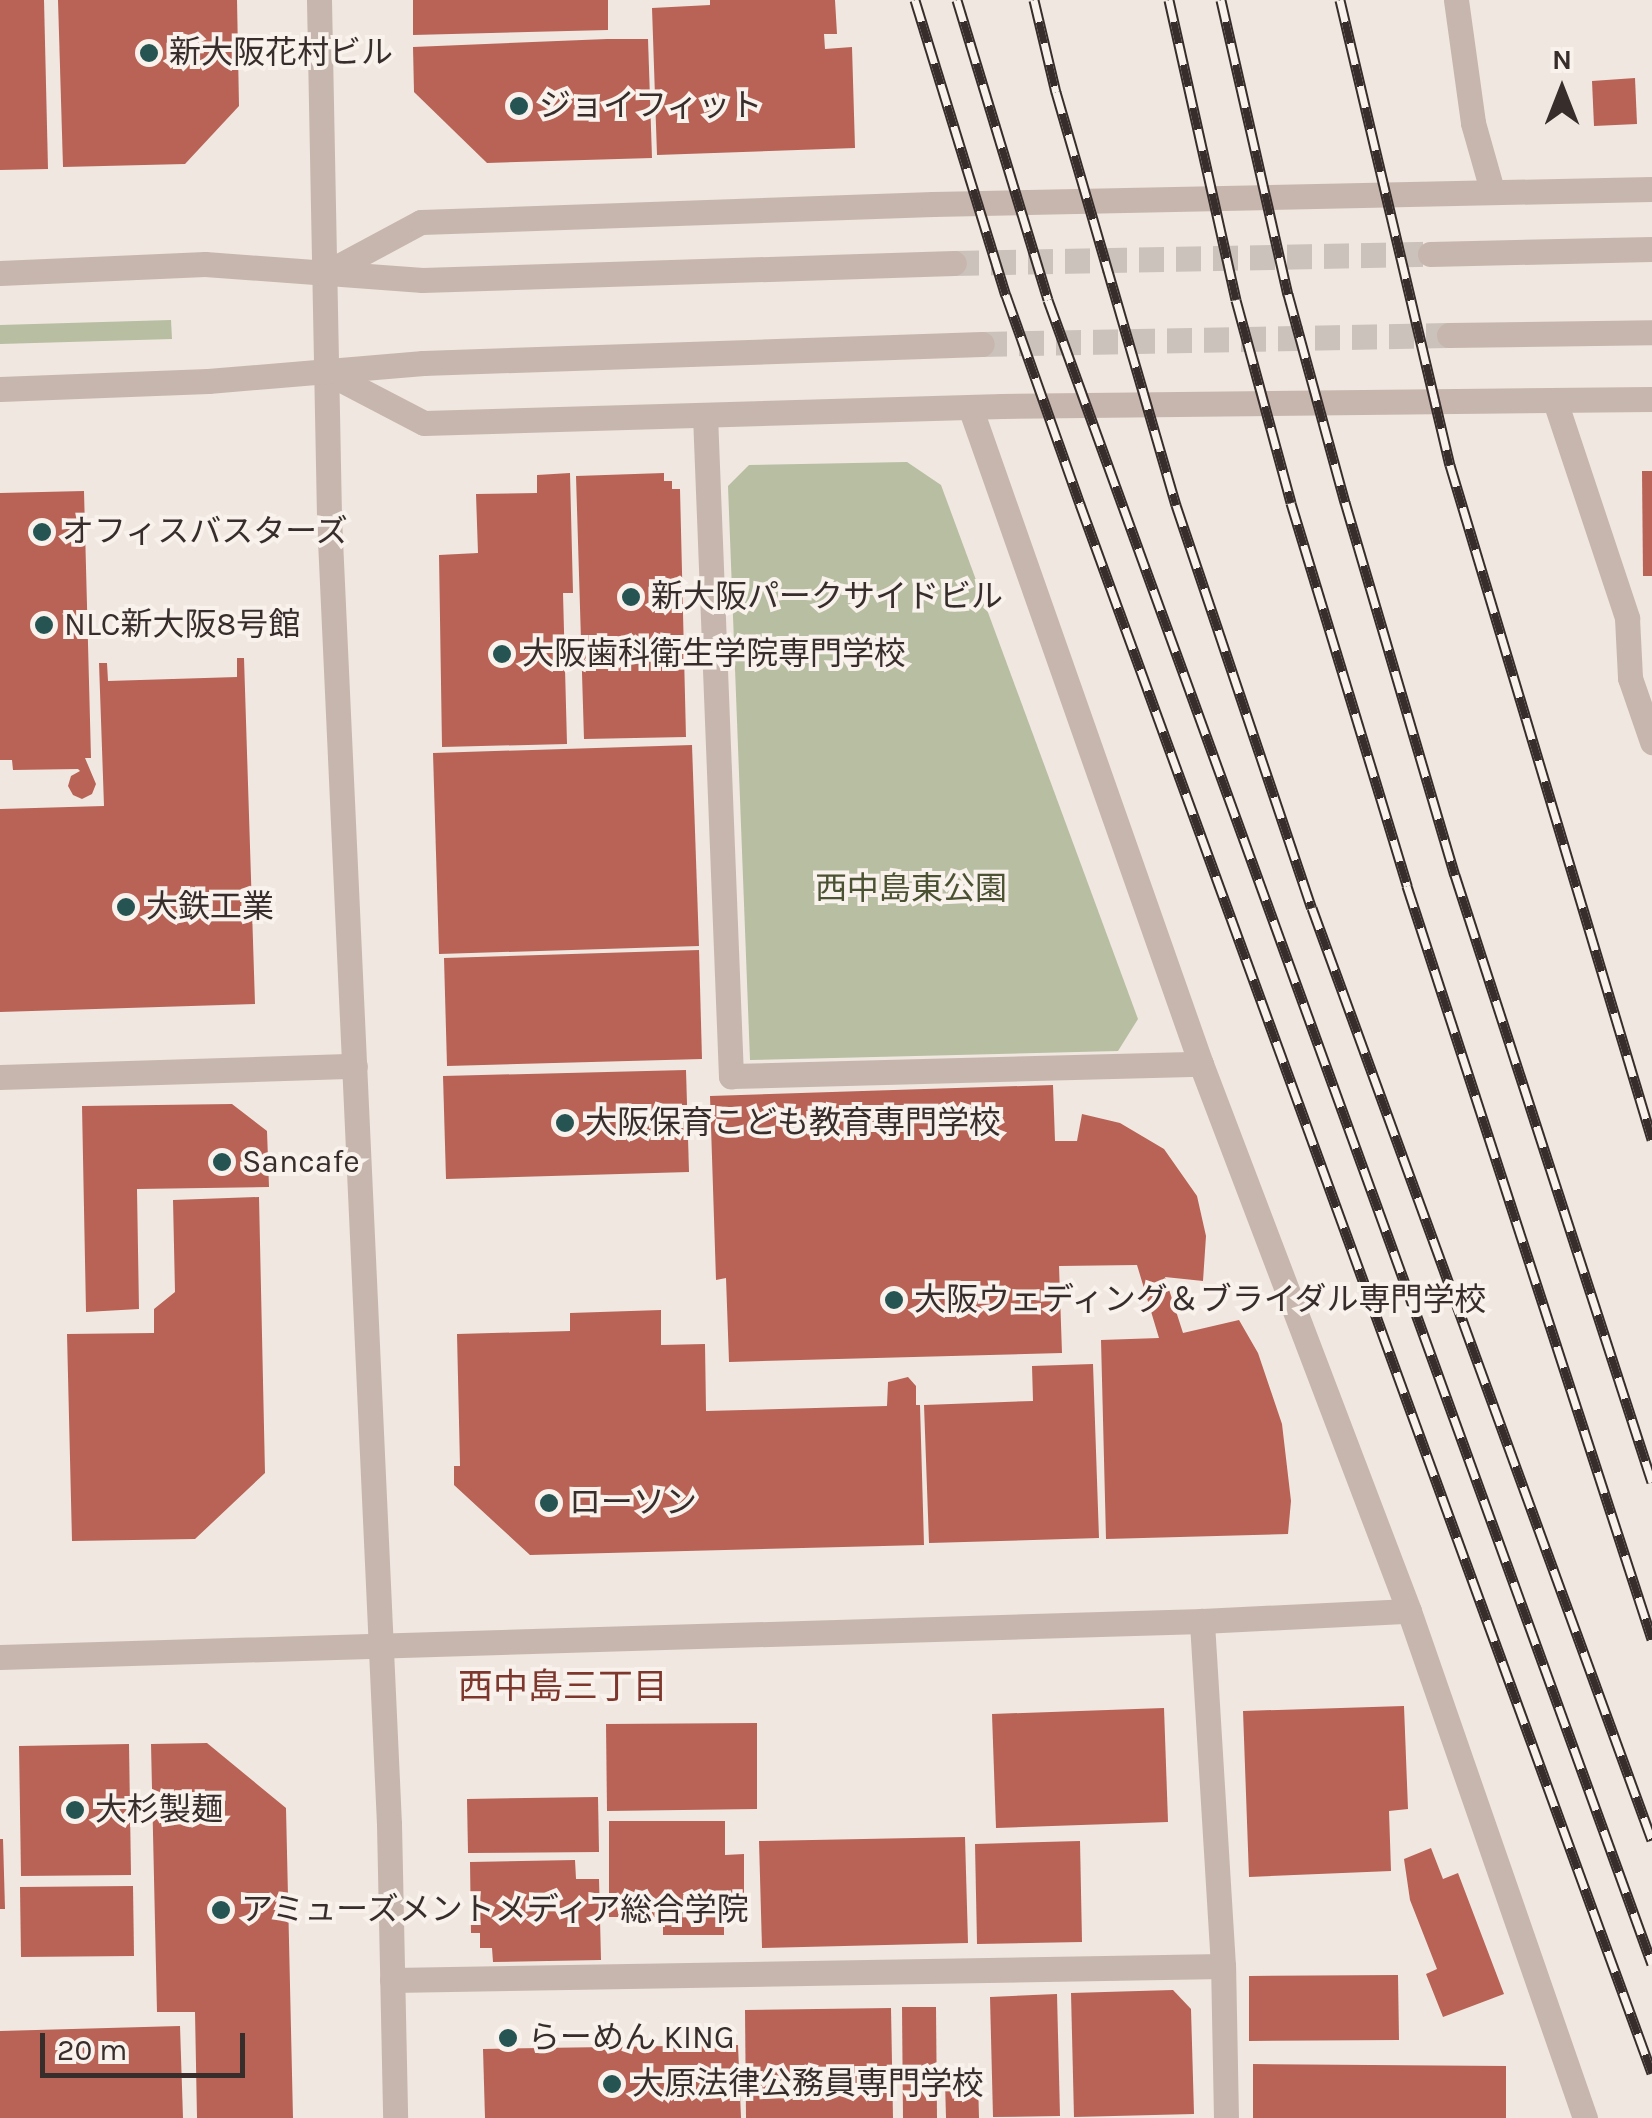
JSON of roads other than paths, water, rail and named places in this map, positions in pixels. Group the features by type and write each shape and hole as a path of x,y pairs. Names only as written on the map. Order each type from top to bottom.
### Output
{"street":[{"path":"319,0 322,275 381,1644 395,2118"},
{"path":"1456,0 1473,123 1492,190"},
{"path":"322,275 421,222 1492,190 1652,189"},
{"path":"1430,254 1652,249"},
{"path":"0,273 205,264 422,280 954,263"},
{"path":"1449,335 1652,332"},
{"path":"0,389 326,372 423,363 982,344"},
{"path":"326,372 424,423 970,407 1652,399"},
{"path":"1555,402 1626,618 1630,678 1652,742"},
{"path":"970,407 1202,1064 1409,1611 1585,2118"},
{"path":"706,415 731,1076 1202,1064"},
{"path":"0,1077 355,1066"},
{"path":"0,1656 1202,1621 1409,1611"},
{"path":"1202,1621 1223,1966 1226,2118"},
{"path":"392,1980 1223,1966"}],"tunnel":[{"path":"954,263 1430,254"},
{"path":"982,344 1449,335"}],"railway":[{"path":"915,0 1006,295 1080,504 1652,2073"},
{"path":"957,0 1048,300 1652,1964"},
{"path":"1034,0 1056,92 1176,505 1312,908 1652,1840"},
{"path":"1169,0 1236,300 1291,503 1407,886 1652,1639"},
{"path":"1221,0 1288,294 1345,502 1455,875 1652,1482"},
{"path":"1340,0 1450,465 1652,1139"}],"place":[{"name":"新大阪花村ビル","path":"149,53"},
{"name":"ジョイフィット","path":"519,106"},
{"name":"オフィスバスターズ","path":"42,532"},
{"name":"新大阪パークサイドビル","path":"631,597"},
{"name":"NLC新大阪8号館","path":"44,625"},
{"name":"大阪歯科衛生学院専門学校","path":"502,654"},
{"name":"大鉄工業","path":"126,907"},
{"name":"大阪保育こども教育専門学校","path":"565,1123"},
{"name":"Sancafe","path":"222,1162"},
{"name":"大阪ウェディング＆ブライダル専門学校","path":"894,1300"},
{"name":"ローソン","path":"549,1503"},
{"name":"大杉製麺","path":"75,1810"},
{"name":"アミューズメントメディア総合学院","path":"221,1910"},
{"name":"らーめん KING","path":"508,2038"},
{"name":"大原法律公務員専門学校","path":"612,2084"}],"district":[{"name":"西中島三丁目","path":"563,1687"}],"park label":[{"name":"西中島東公園","path":"911,889"}]}
